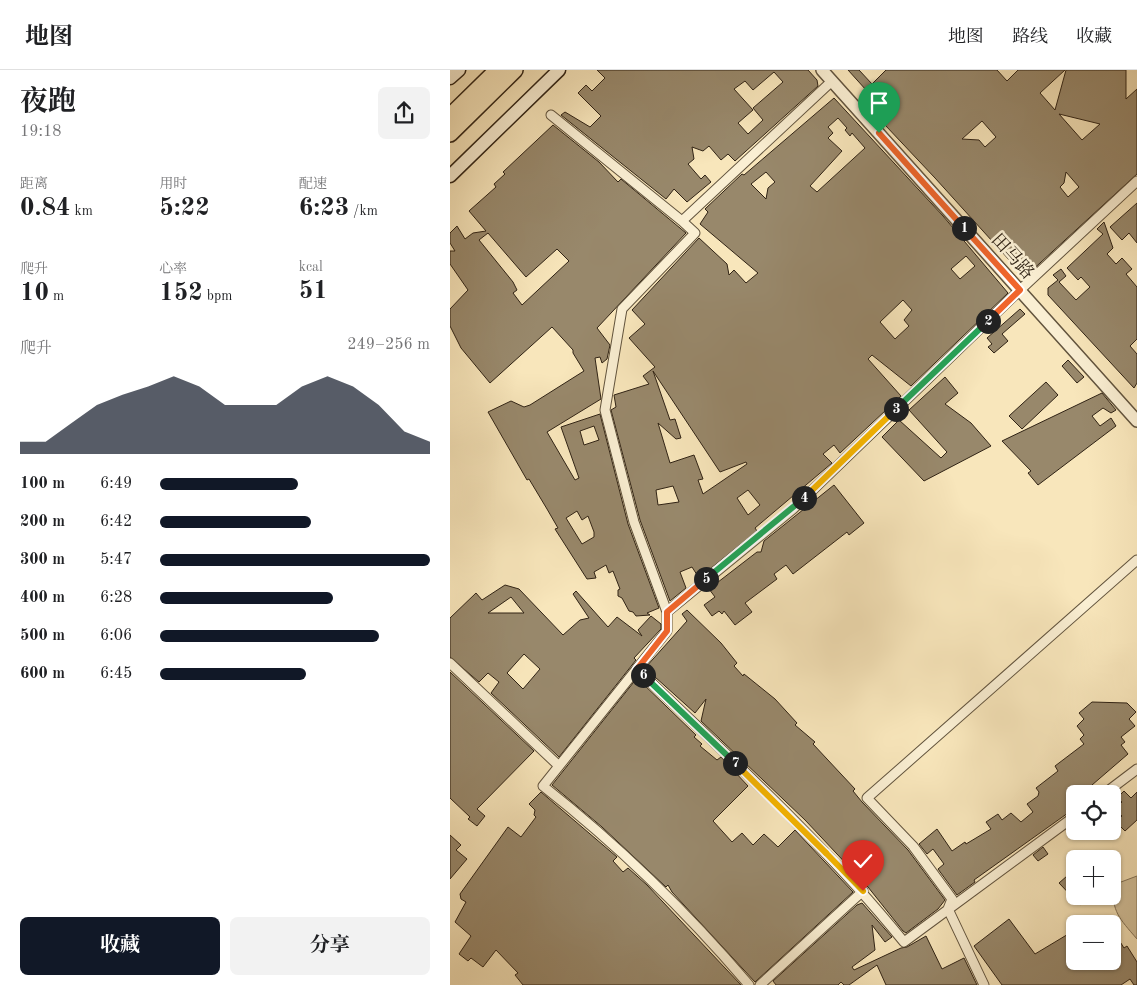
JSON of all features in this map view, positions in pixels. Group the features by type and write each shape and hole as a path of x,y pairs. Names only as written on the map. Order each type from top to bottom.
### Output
{"main road":[{"path":"450,78 459,70"},
{"path":"450,116 496,70"},
{"path":"450,134 515,70"},
{"path":"450,176 559,70"}],"street":[{"name":"田马路","path":"822,70 1137,420"},
{"path":"682,221 832,81"},
{"path":"551,115 682,221 695,234 622,309 605,410 634,522 667,612 667,631 543,786 592,824 711,941 749,985"},
{"path":"667,612 793,509 1020,290 1137,181"},
{"path":"984,985 948,909 952,898 913,846 868,798 1137,560"},
{"path":"450,663 559,766"},
{"path":"637,669 772,798 863,891 904,942 1066,823"},
{"path":"1116,785 1137,769"},
{"path":"760,985 863,891"}],"shaded area":[{"path":"1137,876 1137,939 1115,908 1114,905 1121,905 1121,882"}],"building":[{"path":"597,70 808,70 817,80 818,86 735,161 728,154 721,160 709,146 703,151 692,147 694,159 688,164 701,179 705,175 711,182 687,202 674,189 666,199 561,115 565,112 590,127 601,116 578,93 586,85 592,91 605,78","holes":["774,72 783,82 753,108 763,120 748,134 738,123 753,110 734,89 745,81 753,90"]},
{"path":"848,70 859,70 872,84 886,70 997,70 1007,81 1018,70 1065,70 1040,93 1055,110 1066,70 1126,70 1126,99 1137,89 1137,174 1028,274 1021,273 869,108 876,101","holes":["1059,114 1100,124 1082,140","982,121 996,137 985,147 979,140 962,139","1066,172 1079,187 1068,197 1060,187 1064,183"]},
{"path":"834,98 943,216 1008,293 911,386 872,355 868,359 901,396 840,453 834,445 823,454 832,463 755,528 757,531 699,578 692,567 680,572 686,588 670,601 640,520 611,410 616,407 614,395 649,384 643,376 655,367 629,338 645,324 632,310 699,238 727,264 729,275 734,270 746,283 758,273 700,224 708,212 705,209 742,174 744,175","holes":["838,118 847,128 845,130 850,136 852,133 865,148 817,192 810,186 842,151 828,138 833,133 828,127","766,172 775,182 768,188 766,199 751,184","966,256 975,266 960,279 951,269","903,300 912,310 904,320 909,326 895,339 880,322","653,371 720,472 746,462 747,464 703,494 698,480 703,479 694,455 670,463 658,423 676,439 681,438 675,419 670,420","673,486 679,502 658,505 656,490","748,490 760,505 748,515 737,498"]},
{"path":"553,125 599,162 618,182 621,179 686,233 597,328 610,345 607,359 602,363 600,357 595,358 601,399 547,432 575,480 579,478 561,427 600,414 628,524 659,608 647,613 650,615 636,616 633,612 629,611 622,598 618,596 618,590 620,589 613,571 609,573 606,565 594,572 596,578 587,579 555,529 558,528 529,479 527,480 488,412 511,401 524,407 530,405 584,371 573,350 552,327 490,383 461,348 450,326 450,309 468,290 450,264 450,251 455,251 450,243 450,233 457,226 465,239 473,233 486,231 469,211 496,187 494,184 505,174 503,172","holes":["488,233 526,277 557,249 569,261 522,305 513,293 517,290 513,282 479,240","594,426 599,440 584,445 580,431","577,511 582,520 588,516 594,537 582,544 566,518"]},
{"path":"1137,203 1137,243 1129,233 1122,240 1110,227"},
{"path":"1104,222 1113,248 1107,254 1116,264 1122,258 1132,269 1126,274 1137,287 1137,339 1130,346 1137,354 1137,383 1134,388 1048,295 1048,288 1058,280 1053,275 1061,269 1066,276 1059,282 1076,300 1090,287 1081,277 1078,280 1067,268 1103,234 1097,229"},
{"path":"1020,309 1025,314 1002,334 1008,341 994,353 988,347 992,344 987,338"},
{"path":"1068,360 1084,377 1077,383 1062,366"},
{"path":"945,377 958,393 945,404 971,423 991,446 924,481 882,437 899,420 941,458 947,452 909,410"},
{"path":"1046,382 1058,395 1022,429 1009,416"},
{"path":"1102,393 1116,410 1111,413 1103,408 1092,416 1100,426 1111,418 1116,426 1038,485 1028,473 1031,471 1002,441"},
{"path":"834,485 864,523 849,535 847,532 793,574 786,565 774,574 777,579 745,603 752,612 735,625 724,611 722,614 719,611 712,616 704,605 715,597 709,589 757,552 761,552 764,541"},
{"path":"505,585 519,589 563,635 580,620 589,618 573,594 576,591 608,627 617,617 642,636 638,630 651,616 661,624 661,629 634,658 636,660 559,757 491,693 499,682 488,673 479,682 450,657 450,618 476,593 482,600","holes":["511,597 524,613 488,613","524,654 540,669 523,689 507,673"]},
{"path":"687,610 721,643 737,663 734,666 743,676 744,674 775,699 797,723 795,725 815,742 813,744 855,789 853,791 862,802 908,850 945,900 938,909 906,933 903,931 868,887 805,820 701,721 706,699 695,713 645,668 687,621 682,614"},
{"path":"450,672 534,751 477,809 485,816 477,826 468,819 470,817 450,798"},
{"path":"637,678 696,735 694,737 702,744 700,746 717,760 721,757 748,786 713,821 732,842 742,833 753,845 764,834 778,847 795,830 853,892 755,982 672,892 668,885 666,887 602,827 552,785"},
{"path":"1092,702 1127,703 1136,712 1129,719 1135,726 1121,737 1125,742 1121,745 1128,754 1092,785 1066,785 1066,814 974,880 975,882 957,895 938,869 944,864 933,849 927,854 919,844 937,829 952,851 991,829 986,822 998,814 1002,820 1011,813 1021,822 1033,812 1027,804 1038,796 1039,792 1036,788 1058,771 1055,766 1084,744 1080,739 1084,735 1077,726 1084,719 1079,713"},
{"path":"1124,791 1131,798 1137,792 1137,820 1125,831 1121,827 1121,794"},
{"path":"541,792 617,857 613,861 623,872 628,868 647,885 741,985 523,985 515,975 518,973 496,950 483,967 471,958 468,961 459,954 471,936 455,922 466,902 461,899 460,894 508,827 521,837 536,817 534,815 535,810 529,804"},
{"path":"450,835 461,845 456,850 467,859 450,879"},
{"path":"1043,847 1048,854 1038,861 1033,855"},
{"path":"1066,877 1066,890 1059,883"},
{"path":"862,903 892,937 885,942 872,925 875,950 852,967 854,970 907,947 926,936 942,969 964,958 977,985 886,985 877,965 849,985 844,985 841,982 838,985 776,985 773,981 857,905"},
{"path":"1009,919 1035,954 1066,935 1066,970 1121,970 1121,943 1124,948 1127,946 1137,962 1137,985 1134,985 1130,979 1121,985 1002,985 974,946"}],"route":[{"path":"863,891 778,804 637,669 667,631 667,612 793,509 1020,290 879,133"}]}
